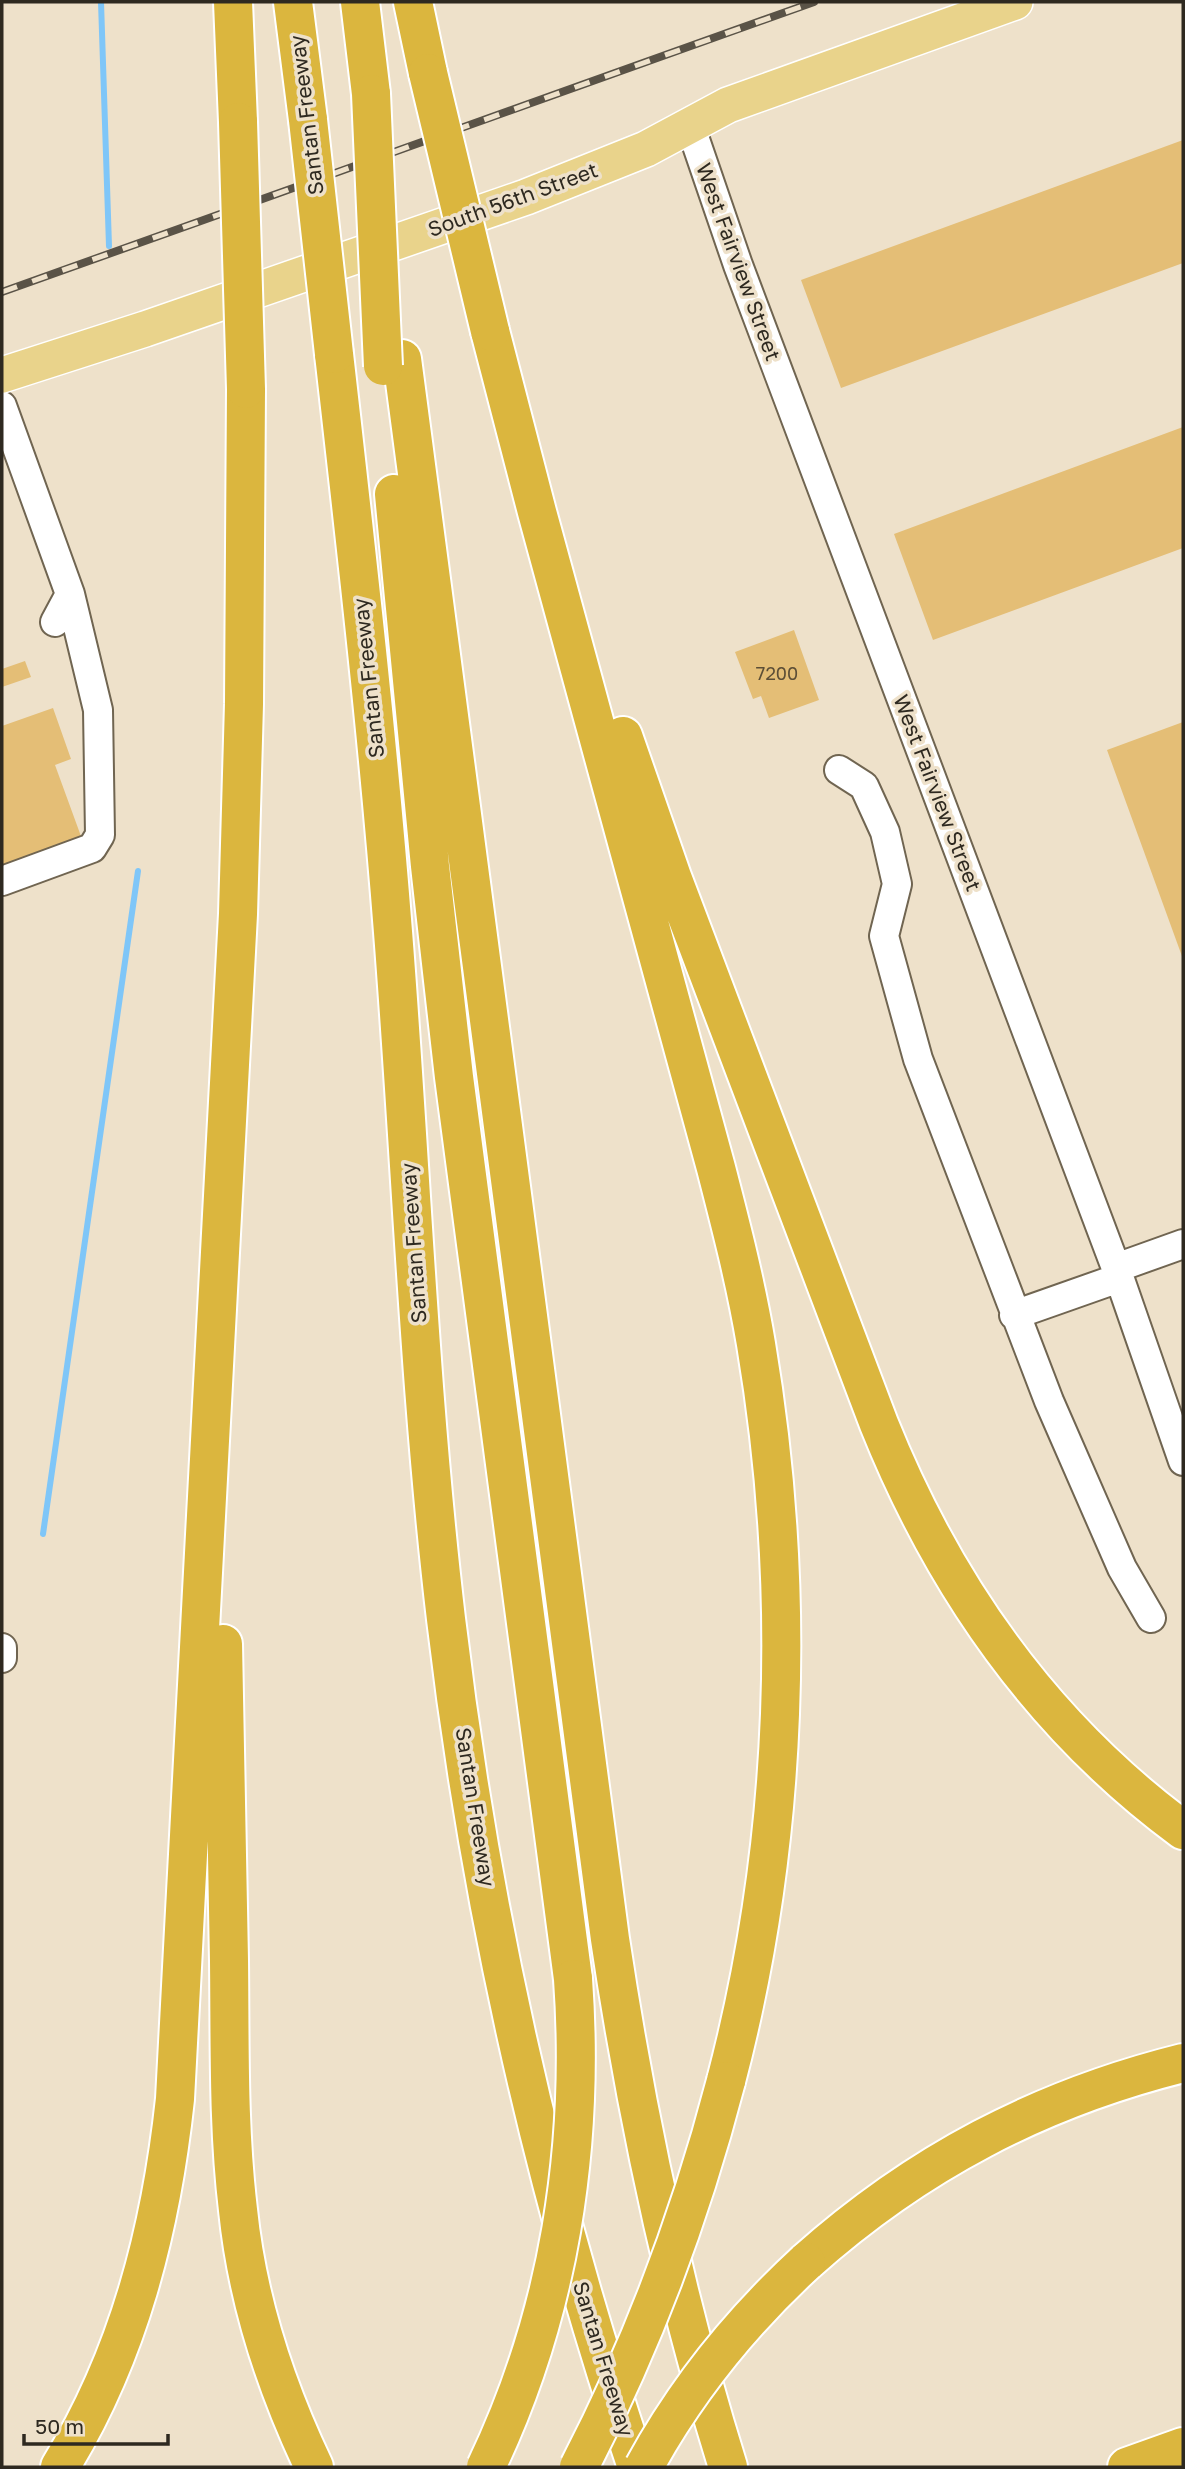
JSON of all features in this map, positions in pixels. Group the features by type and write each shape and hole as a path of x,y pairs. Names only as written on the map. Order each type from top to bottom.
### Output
{"highway":[{"path":"60,2467 95,2401 126,2326 154,2236 167,2169 179,2031 234,1018 242,809 246,389 233,2"},
{"name":"Santan Freeway","path":"293,2 364,619 393,931 432,1488 466,1764 504,1970 534,2105 577,2272 637,2467"},
{"path":"360,2 371,94 430,866 561,1981 553,2041 553,2105 547,2174 537,2241 523,2301 502,2368 489,2405 461,2467"},
{"path":"413,2 490,331 537,512 725,1200 751,1317 765,1410 780,1571 780,1723 763,1900 745,2003 700,2176 662,2284 610,2407 579,2467"},
{"path":"392,363 613,1962 659,2215 728,2467"},
{"path":"537,512 611,698 671,877 875,1414 911,1501 970,1605 1018,1671 1104,1764 1183,1830"},
{"path":"364,619 414,927 439,1139 561,1981 576,2045 575,2120 556,2263 534,2346 513,2407 486,2467"},
{"path":"213,1408 222,1541 235,2181 242,2241 256,2307 274,2370 314,2467"},
{"path":"644,2467 719,2355 761,2306 806,2262 869,2208 974,2141 1075,2096 1132,2076 1183,2063"},
{"path":"1131,2465 1183,2447"}],"main road":[{"name":"South 56th Street","path":"2,375 145,329 526,197 646,149 728,105 1015,2"}],"street":[{"name":"West Fairview Street","path":"690,125 747,291 1118,1273 1175,1408 1183,1461"},
{"path":"2,405 70,594 98,710 100,835 92,848 2,881"},
{"path":"55,622 70,594"},
{"path":"839,770 864,786 884,832 897,884 884,936 918,1059 1049,1401 1122,1569 1151,1618"},
{"path":"1014,1315 1183,1244"},
{"path":"2,1648 2,1657"}],"building":[{"path":"1183,140 1183,263 841,388 801,280"},
{"path":"1183,427 1183,548 933,640 894,534"},
{"path":"794,630 819,700 769,718 761,696 753,699 735,652"},
{"path":"25,661 31,677 2,687 2,669"},
{"path":"53,708 71,759 55,765 82,839 2,868 2,726"},
{"path":"1183,722 1183,959 1107,750"}],"waterway":[{"path":"101,2 109,246"},
{"path":"43,1534 138,871"}],"railway":[{"path":"2,292 814,2"}]}
